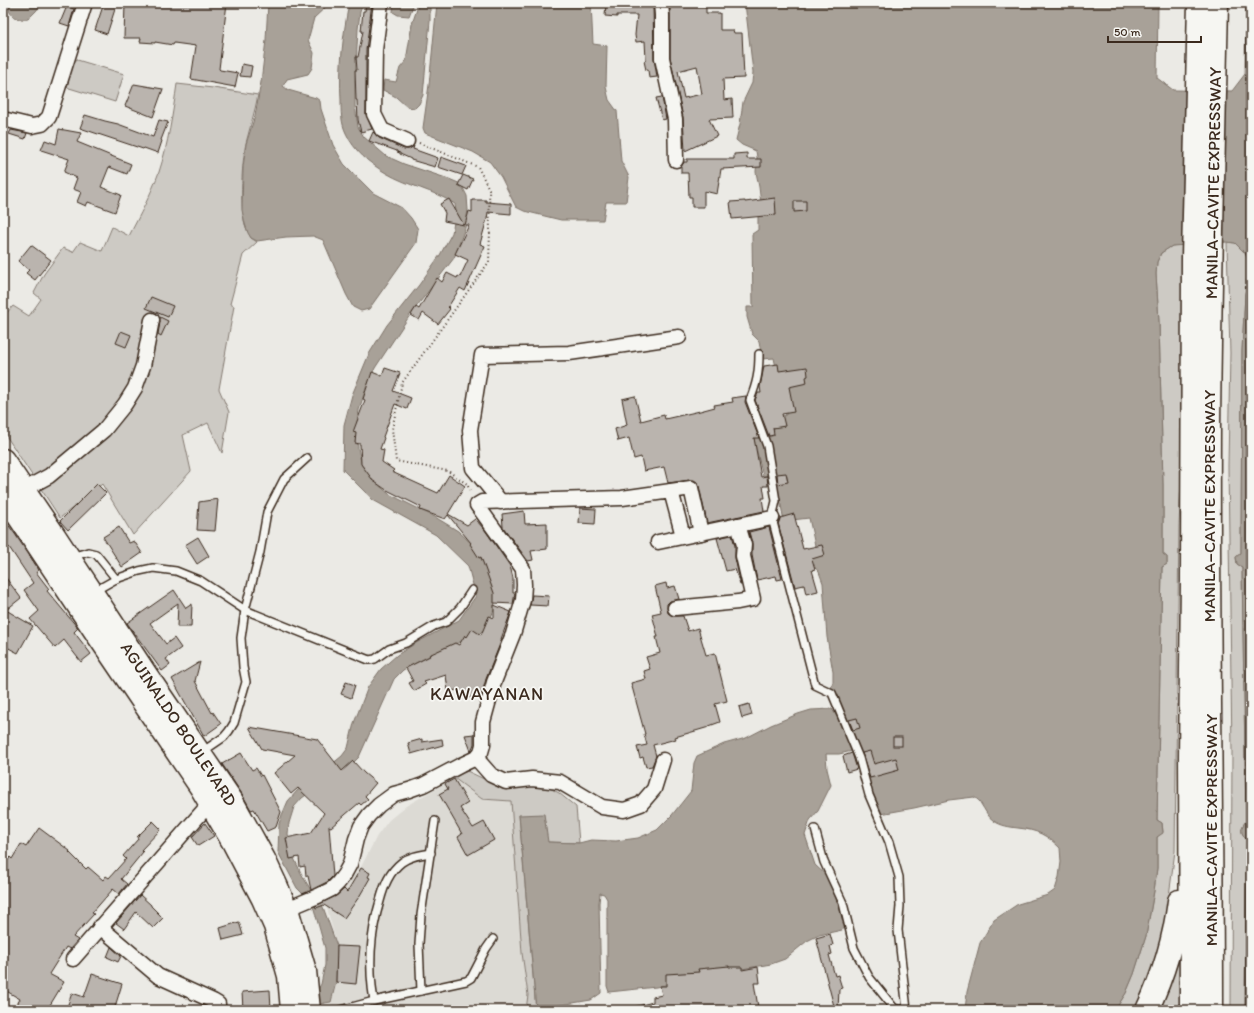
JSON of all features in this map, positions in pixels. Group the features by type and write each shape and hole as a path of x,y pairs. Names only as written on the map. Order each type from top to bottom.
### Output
{"highway":[{"name":"MANILA–CAVITE EXPRESSWAY","path":"1199,3 1207,62"},
{"name":"MANILA–CAVITE EXPRESSWAY","path":"1191,1010 1190,756 1192,612 1207,62 1218,3"},
{"name":"MANILA–CAVITE EXPRESSWAY","path":"1202,257 1208,574 1212,1010"},
{"name":"AGUINALDO BOULEVARD","path":"3,460 13,492 210,803 245,862 274,926 288,976 292,1010"},
{"name":"AGUINALDO BOULEVARD","path":"13,492 69,558 236,808 264,859 296,906 309,1010"},
{"path":"1147,1010 1173,940 1181,884 1190,756"}],"street":[{"path":"3,122 7,120 32,126 42,124 49,117 85,3"},
{"path":"381,3 375,50 374,114 382,130 407,141"},
{"path":"661,3 662,58 675,119 676,160"},
{"path":"13,492 49,476 104,430 125,404 135,388 143,366 152,320"},
{"path":"501,502 473,468 470,430 482,355 569,353 679,336"},
{"path":"296,906 332,889 344,875 350,864 361,826 379,805 394,794 423,784 476,758 481,752 483,745 483,722 494,682 513,634 523,600 524,585 523,569 477,505 482,502 622,498 691,488 701,533"},
{"path":"671,491 683,536"},
{"path":"658,542 772,518"},
{"path":"675,608 738,602 753,599 743,556 744,544 738,525"},
{"path":"476,758 491,775 506,782 532,779 560,782 602,807 624,810 641,804 654,789 663,760"},
{"path":"73,959 210,803"},
{"path":"100,927 158,976 213,1001 218,1004 218,1010"}],"lane":[{"path":"759,354 757,384 750,400 767,446 776,501 772,518 815,685 832,693 859,758 868,795 889,842 899,877 900,906 898,930 907,1010"},
{"path":"200,753 224,737 230,731 234,723 246,682 243,667 241,638 245,610 260,552 267,512 284,479 307,458"},
{"path":"69,558 88,552 96,554 116,579"},
{"path":"92,593 116,579 139,571 153,568 176,571 201,581 245,610 370,660 375,660 390,649 406,642 434,626 446,622 460,608 472,590"},
{"path":"421,992 419,944 435,821"},
{"path":"814,829 824,862 843,903 854,948 869,977 894,1008 902,1010"},
{"path":"374,1000 371,976 372,931 384,885 401,863 412,856 431,853"},
{"path":"341,1010 374,1000 466,982 471,978 493,939"}],"path":[{"path":"407,141 421,143 478,167 489,189 489,262 402,383 392,429 396,461 448,471 467,484 477,505"}],"shaded area":[{"path":"6,3 42,3 28,19 19,19 11,14"},
{"path":"268,3 330,3 314,18 308,40 314,53 312,68 308,74 287,79 283,86 288,90 316,98 320,101 321,109 333,145 344,164 373,193 402,208 418,229 416,243 369,309 361,311 353,307 323,240 313,236 286,237 257,241 251,238 245,224 242,210 243,167 246,144 255,116 261,82 266,40"},
{"path":"349,3 363,3 360,12 358,29 355,81 355,106 358,127 364,137 386,156 461,184 467,196 468,210 465,228 454,258 410,315 375,368 366,388 359,410 356,429 362,466 373,480 389,494 435,517 458,531 474,546 484,564 496,595 494,610 487,626 478,635 447,647 425,658 403,670 394,679 359,757 348,768 302,798 294,807 289,823 288,834 292,854 313,894 323,907 337,946 336,982 331,1002 319,1004 317,992 321,984 325,965 325,948 314,909 306,897 297,888 278,852 279,824 282,815 288,801 298,790 342,756 348,748 354,723 368,687 381,669 397,655 416,643 459,620 476,596 468,566 436,535 373,500 343,470 344,425 352,395 369,354 387,325 419,285 440,255 452,233 456,212 455,204 447,199 394,177 374,165 358,151 349,139 343,125 342,117 341,63"},
{"path":"394,3 414,3 409,16 398,15 393,12"},
{"path":"437,3 591,3 593,44 607,46 606,87 609,100 617,111 621,161 629,177 626,202 606,202 603,220 561,220 524,211 516,207 501,177 490,162 473,152 425,133 423,128"},
{"path":"745,3 1158,3 1157,78 1173,90 1232,91 1245,74 1246,3 1251,3 1251,1010 1245,1010 1247,840 1243,835 1242,830 1246,821 1242,567 1237,564 1236,557 1241,553 1242,351 1245,294 1249,269 1248,259 1245,253 1235,243 1227,242 1172,246 1161,253 1157,262 1156,274 1159,322 1163,485 1163,554 1167,557 1167,564 1162,567 1157,820 1162,823 1163,833 1157,837 1157,868 1154,891 1146,936 1134,974 1126,993 1115,1010 965,1010 967,992 980,943 994,920 1018,904 1048,895 1055,890 1061,862 1060,848 1046,836 1036,832 997,823 990,818 980,802 974,797 949,800 880,814 831,690 833,672 827,637 823,583 819,572 810,562 816,550 809,518 784,521 775,474 763,476 753,436 768,433 770,437 774,435 773,419 786,415 774,358 762,359 759,341 752,334 747,317 747,307 753,307 752,234 758,230 758,212 762,212 756,172 756,151 742,145 736,140 743,102 752,83 753,72"},
{"path":"427,4 430,6 430,21 423,95 419,104 415,108 407,107 396,97 383,90 384,80 396,82 400,68 406,61 412,24 418,6"},
{"path":"74,59 124,74 115,102 66,87"},
{"path":"177,84 258,95 246,143 242,172 242,206 245,226 251,238 257,242 243,255 230,304 234,306 219,389 229,412 222,453 208,423 183,435 191,471 133,535 102,484 60,518 3,431 3,317 13,306 29,316 41,299 34,293 44,274 63,248 73,252 80,242 102,251 112,227 129,236 159,172 168,140"},
{"path":"1227,242 1235,243 1245,253 1248,259 1249,269 1245,294 1242,351 1241,553 1236,557 1237,564 1242,567 1246,821 1242,830 1243,835 1247,840 1245,1010 1231,1010 1232,751 1228,466 1230,353"},
{"path":"1184,244 1175,851 1164,933 1145,991 1135,1010 1115,1010 1126,993 1134,974 1146,936 1157,868 1157,837 1163,832 1162,823 1157,820 1162,567 1167,564 1167,557 1163,554 1159,322 1156,274 1157,262 1161,253 1172,246"},
{"path":"832,709 839,720 852,751 839,754 826,754 827,769 831,785 818,811 810,820 805,835 815,865 828,877 846,927 842,930 819,935 807,941 785,959 771,964 656,987 609,992 607,986 607,899 604,894 600,893 601,993 591,1000 536,1009 519,815 544,814 548,842 579,843 591,840 616,841 638,838 657,830 672,815 691,791 694,763 697,756 724,744 746,738 771,725 798,714 811,710"},
{"path":"467,771 501,787 542,784 559,793 576,807 579,843 548,842 519,815 536,1010 526,1010 528,995 522,953 511,801 482,799 454,778"},
{"path":"454,778 482,799 511,801 522,953 528,995 526,1010 332,1010 331,1002 336,982 337,946 327,908 361,867 377,836 389,820 406,806"},
{"path":"1181,937 1181,1010 1155,1010"}],"building":[{"path":"104,3 117,3 107,34 95,30"},
{"path":"125,3 173,3 187,5 187,3 227,3 219,69 238,73 235,87 191,79 196,46 174,43 173,45 155,42 140,42 141,38 124,38"},
{"path":"366,3 372,3 366,50 366,114 372,129 361,132 356,100 355,70 357,70 356,57 358,57 363,31 361,31 363,11 365,11"},
{"path":"606,3 646,3 645,6 653,5 654,58 657,77 649,78 648,70 646,70 644,61 646,60 645,41 636,42 635,35 637,15 617,15 617,17 605,16"},
{"path":"706,3 706,13 720,13 720,30 733,30 734,33 742,33 744,78 723,79 724,100 732,99 733,118 709,119 717,136 685,151 683,117 670,57 670,4","holes":["697,66 702,94 684,98 678,71"]},
{"path":"67,6 74,9 69,26 60,23"},
{"path":"242,64 252,66 250,77 240,76"},
{"path":"134,84 163,89 153,117 125,106"},
{"path":"662,97 666,119 662,120 656,98"},
{"path":"85,115 118,124 153,137 159,120 168,122 158,153 80,128"},
{"path":"59,129 81,133 77,142 131,164 127,174 109,167 101,187 121,195 115,212 88,202 86,206 77,202 81,192 73,189 77,178 64,172 69,159 41,150 45,140 56,144"},
{"path":"11,130 27,133 25,139 9,134"},
{"path":"373,132 379,138 404,149 414,146 413,149 438,158 435,167 411,160 397,151 369,141"},
{"path":"747,153 747,159 761,159 761,167 721,169 717,194 704,191 704,207 692,207 692,197 689,197 688,173 681,173 681,167 684,162 687,162 687,159 734,159 734,154"},
{"path":"441,157 466,166 462,175 438,167"},
{"path":"463,175 473,179 468,190 458,185"},
{"path":"775,198 776,215 732,219 730,202 745,202"},
{"path":"449,199 464,225 444,221 445,213 440,204"},
{"path":"472,200 486,200 486,202 511,204 511,214 488,212 480,244 485,246 465,291 460,288 448,307 450,309 438,324 423,313 419,320 411,315 416,307 419,309 437,278 442,282 447,273 457,278 458,276 460,277 468,260 455,254 469,225 465,225 469,211 472,212"},
{"path":"794,201 806,201 806,211 794,212"},
{"path":"31,245 51,260 35,280 26,273 29,270 18,261"},
{"path":"151,297 173,306 168,317 146,308"},
{"path":"160,317 168,321 161,336 158,334"},
{"path":"121,331 131,335 126,347 116,343"},
{"path":"778,364 779,371 807,367 808,376 806,377 807,383 789,387 794,412 782,414 785,426 773,428 774,435 769,436 755,400 758,393 761,393 760,387 764,366"},
{"path":"385,368 400,373 393,391 411,398 407,409 395,404 380,449 384,450 382,462 394,470 392,472 438,493 449,475 465,486 448,514 467,525 475,519 485,530 510,566 513,578 513,593 515,593 513,604 494,603 494,593 481,557 479,558 470,544 471,543 448,515 445,519 420,510 421,507 385,489 372,480 361,464 360,444 355,443 356,433 353,432 365,400 363,399 372,372 382,376"},
{"path":"635,396 641,421 664,415 665,419 700,411 715,407 714,405 733,402 732,398 746,396 745,402 759,438 754,438 761,477 767,476 768,486 763,486 765,498 762,498 764,511 707,523 697,482 690,480 668,483 664,467 644,471 641,457 634,459 629,438 618,441 615,429 627,425 622,399"},
{"path":"786,473 788,482 778,484 777,474"},
{"path":"97,484 106,493 68,530 60,521"},
{"path":"218,499 215,531 197,530 199,502"},
{"path":"580,508 596,509 595,524 579,523"},
{"path":"524,511 525,524 547,523 547,549 531,551 533,560 528,561 503,527 502,514"},
{"path":"794,514 803,549 822,545 825,555 812,559 815,569 812,570 818,591 806,594 804,585 795,587 778,523 780,518"},
{"path":"3,518 39,570 36,572 49,589 47,591 78,628 74,632 91,654 81,662 64,640 55,648 30,619 39,611 24,590 33,583 9,547 3,552"},
{"path":"119,527 129,543 134,541 142,553 122,567 103,537"},
{"path":"769,527 782,579 777,580 776,576 757,580 749,532"},
{"path":"732,535 741,585 735,569 726,571 717,538"},
{"path":"198,537 209,556 197,564 185,545"},
{"path":"3,574 21,598 6,610 33,626 18,653 3,645"},
{"path":"666,583 667,588 675,586 679,599 670,601 667,604 668,613 672,616 683,616 688,631 698,628 706,655 715,653 727,701 715,704 720,722 709,727 675,737 676,739 653,745 656,756 652,766 646,767 643,757 640,758 637,747 647,745 631,683 646,679 644,671 650,669 646,657 660,653 656,637 658,637 652,614 661,612 655,586"},
{"path":"174,590 186,608 192,604 191,627 177,627 178,603 150,623 166,644 174,638 181,648 166,659 170,665 162,671 127,623"},
{"path":"532,595 549,596 548,606 530,605"},
{"path":"494,605 511,612 486,679 481,697 461,698 458,690 448,691 446,675 424,682 426,684 414,691 409,683 413,681 406,668 455,643 459,645 465,635 467,637 472,629 481,635 489,616 494,618"},
{"path":"200,662 195,681 212,713 213,712 221,724 204,736 172,679"},
{"path":"346,682 355,685 351,698 341,694"},
{"path":"749,704 752,715 742,718 739,707"},
{"path":"857,718 860,728 853,730 849,720"},
{"path":"249,727 317,739 342,771 353,761 376,783 365,796 368,799 361,805 359,803 331,827 329,826 333,876 327,882 311,890 308,876 306,876 305,866 300,867 299,857 290,859 286,838 311,833 324,813 298,788 291,794 274,773 295,755 262,749"},
{"path":"474,734 474,744 471,751 465,735"},
{"path":"893,737 902,737 902,746 893,746"},
{"path":"422,739 422,742 442,739 443,745 411,754 408,743"},
{"path":"870,751 874,764 896,758 899,770 870,778 862,753"},
{"path":"241,753 252,770 256,768 261,776 262,775 281,812 276,827 267,831 254,809 251,810 222,764"},
{"path":"852,753 857,769 847,772 843,756"},
{"path":"454,779 468,803 460,808 473,828 484,822 494,840 468,855 458,837 462,834 439,794 448,789 445,784"},
{"path":"153,821 161,829 141,850 143,852 121,879 127,884 119,894 113,889 92,913 94,914 73,937 78,940 70,949 66,947 49,974 64,982 47,1010 14,1010 20,999 3,989 3,867 10,857 12,859 21,844 26,847 39,828 70,851 69,852 86,869 88,867 103,880 106,876 109,878 126,859 123,856 138,839 137,837"},
{"path":"205,823 214,836 198,846 192,837"},
{"path":"361,868 370,873 368,877 370,878 344,918 324,905 316,908 315,906 336,896 344,889 347,892"},
{"path":"140,895 163,918 153,928 136,912 124,929 116,923"},
{"path":"239,922 243,935 223,940 220,928"},
{"path":"830,934 833,945 830,946 832,954 829,955 835,976 838,975 842,988 839,989 838,1010 835,1010 816,938"},
{"path":"337,946 360,947 356,984 336,982"},
{"path":"111,947 121,956 118,962 107,957"},
{"path":"729,966 742,967 742,970 758,967 760,983 754,983 758,1007 740,1010 634,1010 634,1007 653,1002 653,997 662,995 660,986 666,986 666,974 699,972 698,969"},
{"path":"92,974 122,984 114,1010 66,1010 72,993 84,997"},
{"path":"270,990 271,1009 243,1010 242,992"}],"district":[{"name":"KAWAYANAN","path":"487,694"}]}
